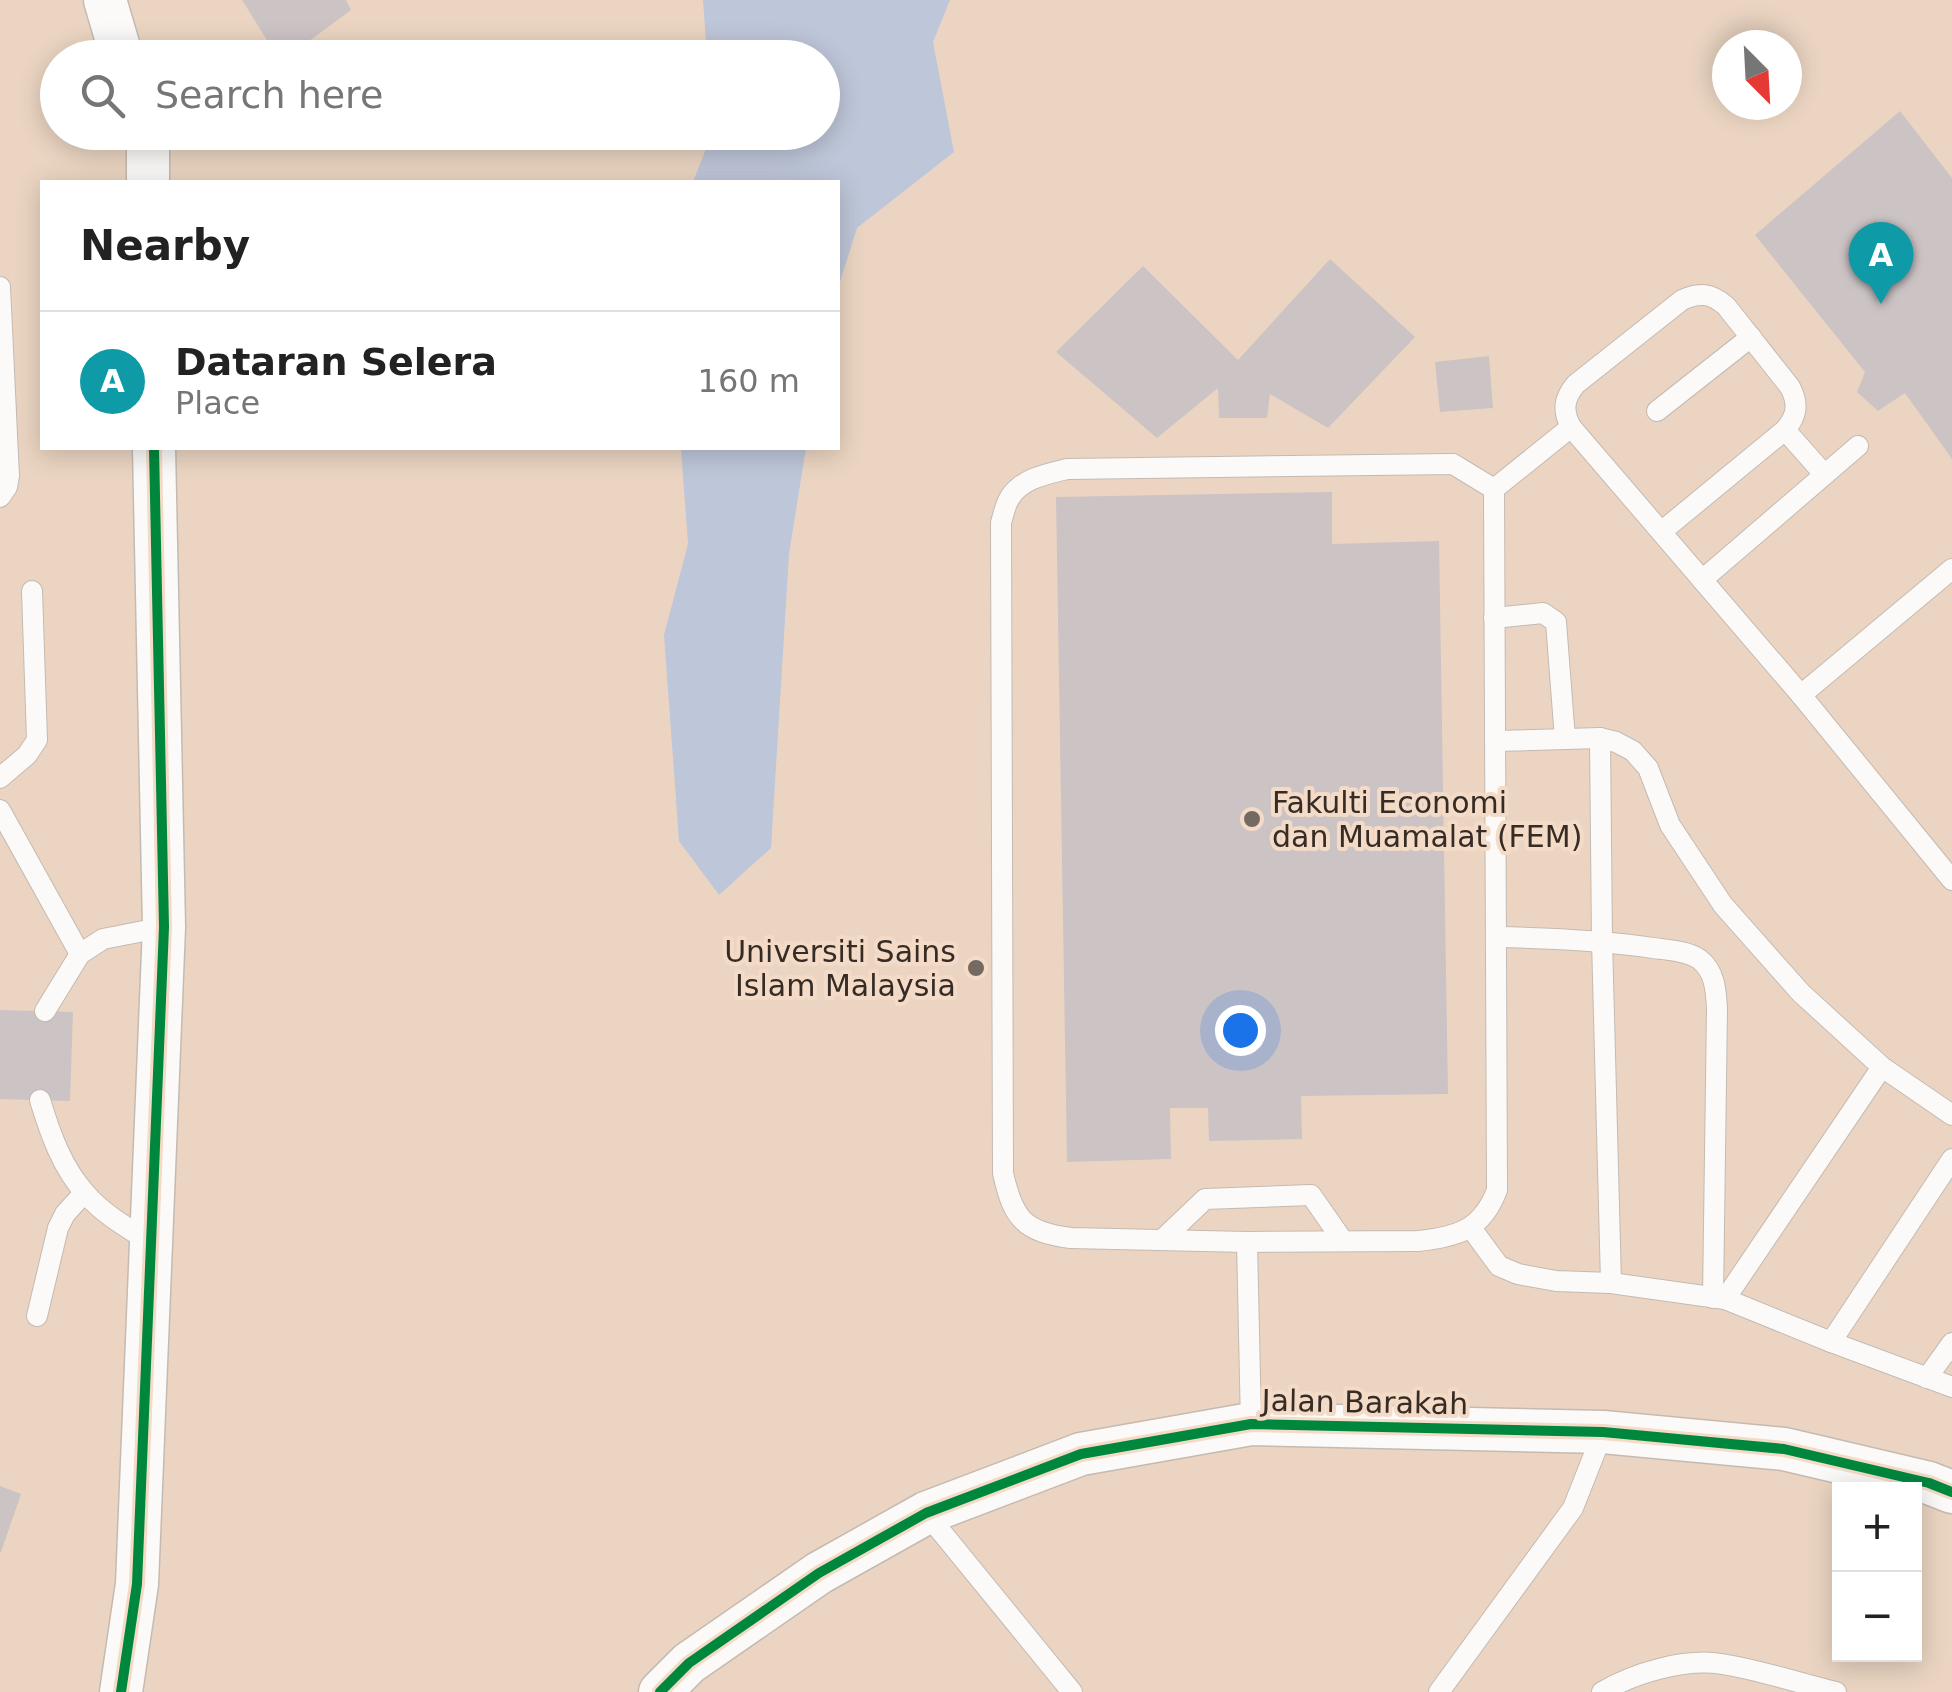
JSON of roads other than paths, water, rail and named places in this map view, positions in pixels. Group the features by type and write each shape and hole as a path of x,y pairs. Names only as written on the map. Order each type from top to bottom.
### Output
{"street":[{"path":"106,0 117,40"},
{"path":"148,150 148,180"},
{"path":"121,1692 137,1584 164,926 154,450"},
{"name":"Jalan Barakah","path":"660,1692 689,1662 819,1573 926,1514 1081,1454 1251,1424 1603,1432 1784,1449 1929,1483 1952,1492"}],"lane":[{"path":"0,287 9,476 0,497"},
{"path":"1661,532 1785,430 1796,410 1796,398 1790,387 1726,306 1705,294 1682,300 1576,384 1564,404 1565,417 1570,427 1801,694 1952,880"},
{"path":"1658,411 1750,337"},
{"path":"1494,490 1570,427"},
{"path":"1785,430 1824,474"},
{"path":"1702,580 1858,446"},
{"path":"1454,464 1494,490 1498,1190 1490,1209 1471,1228 1444,1238 1247,1242 1043,1234 1020,1219 1003,1173 1001,523 1009,498 1025,483 1044,474 1105,469 1454,464"},
{"path":"1801,694 1952,569"},
{"path":"0,778 27,756 37,740 32,591"},
{"path":"1494,618 1543,613 1556,622 1566,739"},
{"path":"1496,741 1600,738 1632,751 1648,768 1670,825 1723,905 1801,993 1882,1067 1949,1108"},
{"path":"1600,738 1611,1282"},
{"path":"0,810 80,954"},
{"path":"45,1011 80,954 103,939 164,926"},
{"path":"1496,937 1602,940 1677,951 1697,958 1709,970 1716,987 1719,1298"},
{"path":"1719,1298 1882,1067"},
{"path":"40,1100 54,1144 84,1193 107,1214 150,1242"},
{"path":"1831,1342 1952,1158"},
{"path":"38,1316 58,1228 84,1193"},
{"path":"1162,1240 1205,1199 1311,1195 1343,1242"},
{"path":"1471,1228 1499,1266 1518,1274 1556,1281 1611,1282 1719,1298 1952,1387"},
{"path":"1247,1242 1251,1424"},
{"path":"1927,1378 1952,1343"},
{"path":"1439,1692 1573,1508 1603,1432"},
{"path":"926,1514 1072,1692"},
{"path":"1602,1692 1640,1673 1719,1663 1836,1692"}],"water":[{"path":"703,0 950,0 933,42 954,152 857,228 840,282 840,180 694,180 705,150 840,150 840,40 706,40"},
{"path":"681,450 806,450 789,554 771,848 719,895 679,841 664,635 688,544"}],"place":[{"name":"Dataran Selera","path":"1881,304"},
{"name":"Fakulti Economi dan Muamalat (FEM)","path":"1252,819"},
{"name":"Universiti Sains Islam Malaysia","path":"976,968"}]}
